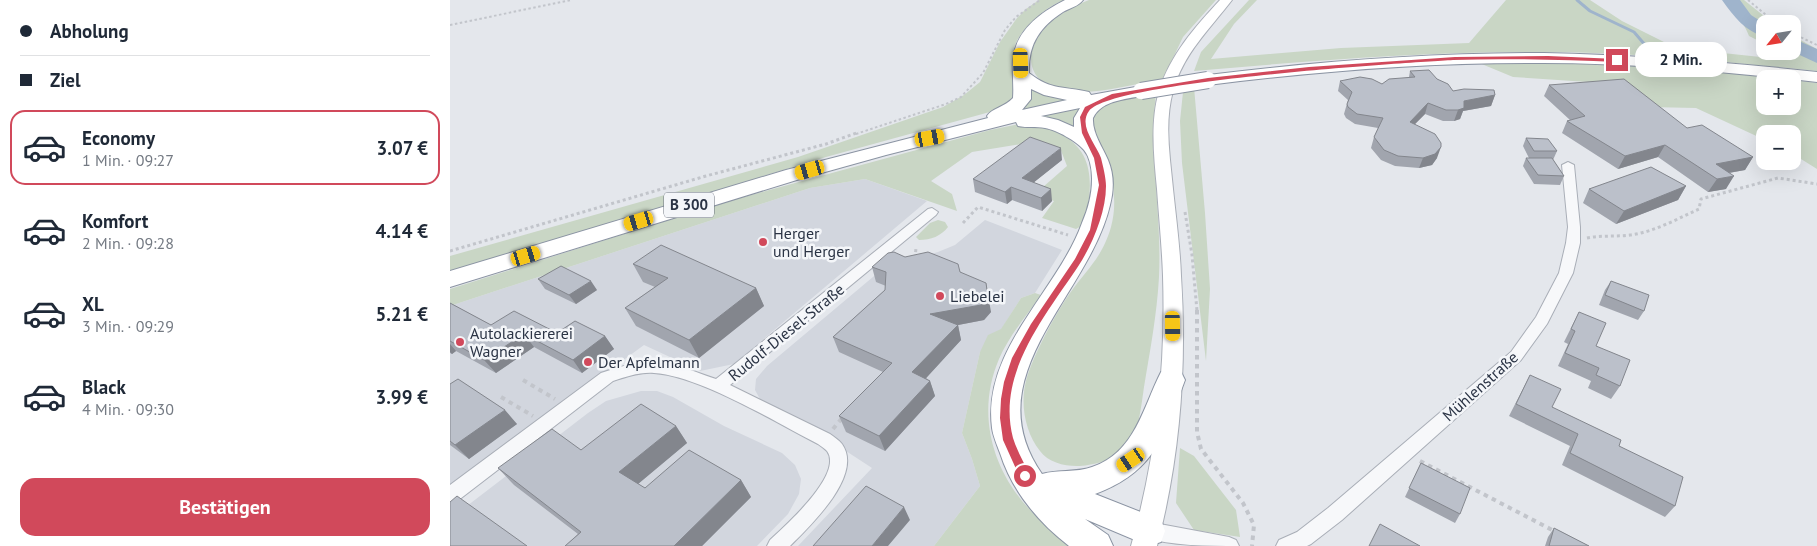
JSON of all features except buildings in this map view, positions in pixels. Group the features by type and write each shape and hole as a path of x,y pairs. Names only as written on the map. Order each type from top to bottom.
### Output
{"highway":[{"path":"930,138 1002,114 1018,106 1022,99 1022,51 1032,31 1051,13 1076,0"},
{"name":"B 300","path":"450,279 770,181 930,138 1112,96 1208,80 1282,71 1379,63 1455,59 1548,58 1695,66 1814,77"},
{"path":"1021,74 1035,86 1058,94 1112,96"},
{"path":"1096,546 1049,510 1035,482 1008,440 1005,399 1017,358 1034,326 1079,259 1094,230 1103,185 1097,158 1085,133 1083,117 1088,108 1093,104 1112,96"},
{"path":"930,138 1011,124 1041,122 1065,127 1089,144"},
{"path":"1035,482 1094,481 1113,472 1131,460 1149,435 1171,380"},
{"path":"1035,482 1146,538"}],"main road":[{"path":"1146,538 1166,439 1173,342 1172,275 1162,139 1165,93 1177,62 1196,35 1226,0"}],"street":[{"name":"Mühlenstraße","path":"1286,546 1304,538 1335,514 1516,356 1542,320 1566,273 1573,242 1574,227 1568,165"},
{"name":"Rudolf-Diesel-Straße","path":"777,546 817,505 835,480 838,463 836,449 824,439 718,386 932,212"},
{"path":"450,496 607,377 644,366 660,366 718,386"},
{"path":"1146,538 1229,546"}],"path":[{"path":"450,25 570,0"},
{"path":"450,251 706,176 826,144 916,112 946,104 961,97 970,89 983,73 1005,30 1016,17 1040,0"},
{"path":"1748,0 1766,15"},
{"path":"1801,37 1817,45"},
{"path":"1598,235 1632,235 1671,222 1699,209 1701,199 1778,178 1817,184"},
{"path":"963,223 978,207 1088,242"},
{"path":"1184,208 1192,254 1198,317 1196,432 1201,449 1243,503 1254,525 1252,546"},
{"path":"914,266 916,248"},
{"path":"524,380 568,407"},
{"path":"501,397 546,424"},
{"path":"824,439 849,411"},
{"path":"1404,452 1558,532"}],"shaded area":[{"name":"Herger und Herger","path":"865,179 927,201 734,364 700,371 644,345 450,487 450,306 810,188"},
{"path":"985,220 1062,250 1035,293 1021,298 1001,330 980,352 962,433 980,486 934,546 798,546 872,468 820,434 761,401 755,390 756,379 767,366 886,266 938,252 955,245"},
{"path":"641,391 657,391 673,397 724,426 782,453 795,465 801,479 799,494 788,514 757,546 450,546 450,519 588,413 606,401"}],"green space":[{"path":"1039,0 1064,0 1048,8 1032,22 1019,38 1013,54 1015,94 1008,107 826,157 450,272 450,256 798,157 943,107 964,95 980,82 1000,42 1017,18"},
{"path":"1089,0 1216,0 1183,37 1163,79 1094,92 1058,90 1039,79 1031,61 1032,51 1036,40 1053,20 1071,8"},
{"path":"1249,0 1257,0 1234,24 1211,59 1341,48 1469,43 1506,0 1590,0 1622,21 1676,48 1756,57 1756,60 1801,60 1801,40 1817,49 1817,71 1645,56 1576,52 1498,52 1324,60 1194,71 1201,52"},
{"path":"1726,0 1744,0 1763,15 1756,15 1756,40 1749,36 1744,25"},
{"path":"1472,60 1628,65 1756,76 1756,115 1801,115 1801,81 1817,83 1817,169 1801,159 1801,125 1756,125 1756,136 1696,108 1649,107 1618,84 1513,77"},
{"path":"1030,85 1082,98 1024,110 1029,98"},
{"path":"1194,87 1210,289 1206,361 1182,163 1180,121 1183,92"},
{"path":"1156,93 1154,140 1159,231 1159,277 1153,332 1135,435 1129,447 1116,457 1088,465 1062,464 1044,456 1035,443 1025,418 1024,390 1033,360 1045,336 1070,293 1099,255 1111,227 1114,213 1113,186 1106,159 1090,121 1090,114 1110,102"},
{"path":"1083,106 1077,113 1077,129 1040,116"},
{"path":"1019,124 1049,127 1071,141 1080,150 1086,161 1090,184 1085,224 1076,229 1042,218 1054,201 1035,194 1067,166 1060,148 1034,142 972,152 931,181 952,194 957,211 865,179 810,188 450,306 450,289 722,203 990,130"},
{"path":"938,220 945,222 948,227 942,233 928,239 919,240 916,237 930,223"},
{"path":"1035,293 1041,295 1003,350 992,380 989,422 992,443 999,463 1021,500 1045,524 1075,546 934,546 980,486 962,433 980,352 988,335 1001,329 1021,298"},
{"path":"1180,448 1194,456 1236,510 1240,537 1194,530 1176,503"}],"waterway":[{"path":"1577,0 1590,11 1634,32 1646,46"},
{"path":"1731,0 1745,18 1756,26"},
{"path":"1801,49 1817,57"}],"place":[{"name":"Herger und Herger","path":"763,242"},
{"name":"Liebelei","path":"940,296"},
{"name":"Autolackiererei Wagner","path":"460,342"},
{"name":"Der Apfelmann","path":"588,362"}],"route":[{"path":"1025,476 1008,440 1004,418 1005,399 1017,358 1034,326 1079,259 1094,230 1103,185 1097,158 1089,144 1083,124 1083,117 1088,108 1093,104 1112,96 1141,91 1208,80 1309,68 1455,59 1548,58 1617,60"}]}
